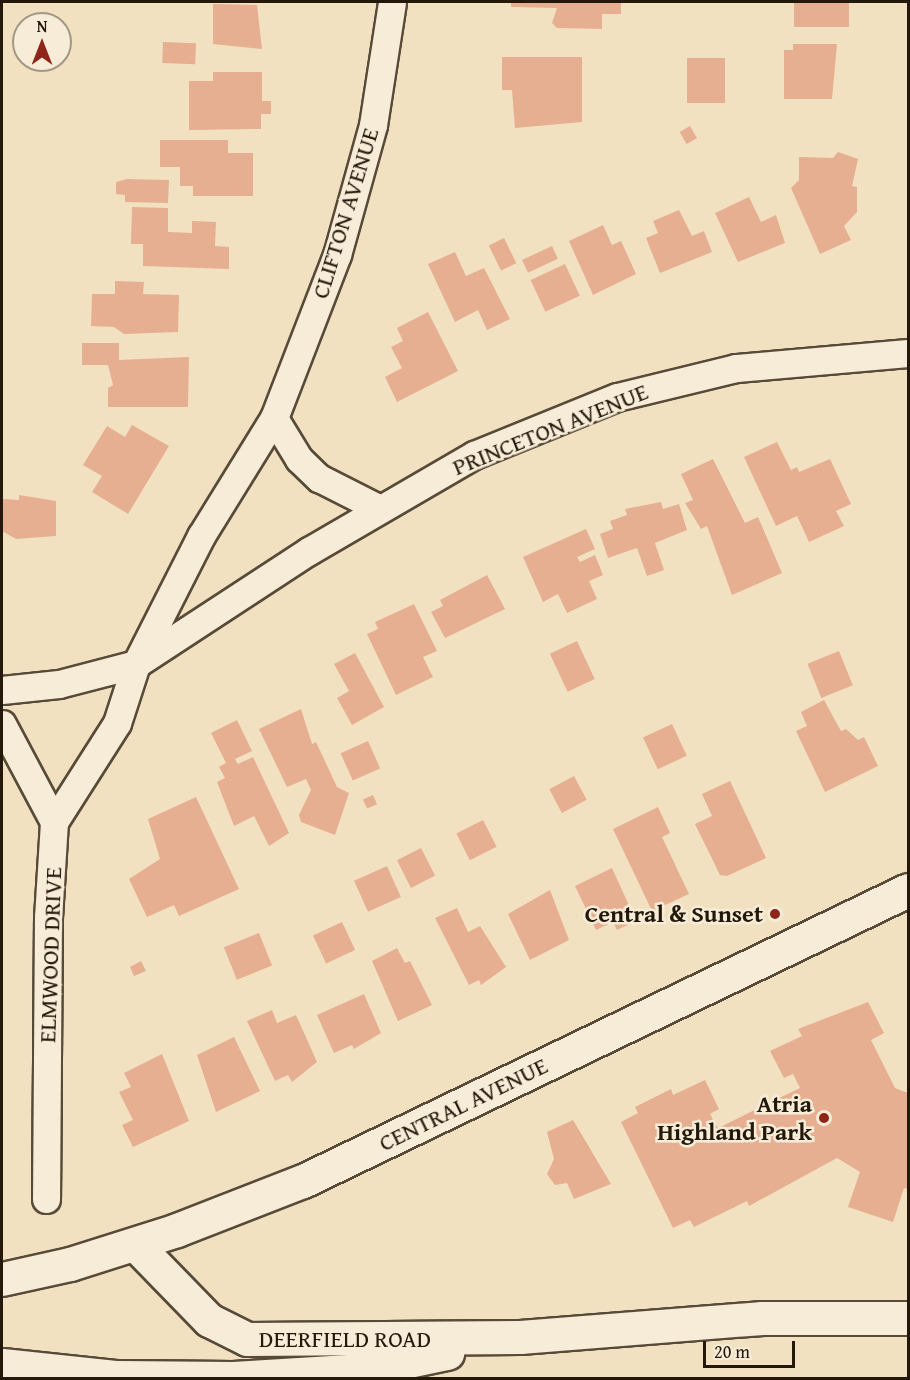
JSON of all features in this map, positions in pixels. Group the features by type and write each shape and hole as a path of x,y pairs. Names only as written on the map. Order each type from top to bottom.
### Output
{"street":[{"name":"CLIFTON AVENUE","path":"136,664 201,536 274,418 337,255 373,125 392,2"},
{"name":"PRINCETON AVENUE","path":"2,690 59,684 136,664 380,509 474,455 617,397 736,368 909,353"},
{"path":"274,418 299,459 318,478 380,509"},
{"path":"2,724 54,822 117,723 136,664"},
{"name":"ELMWOOD DRIVE","path":"46,1199 48,917 54,822"},
{"name":"CENTRAL AVENUE","path":"2,1279 135,1244 303,1181 909,890"},
{"name":"DEERFIELD ROAD","path":"135,1244 210,1320 247,1339 520,1337 762,1318 909,1318"},
{"name":"DEERFIELD ROAD","path":"2,1365 117,1377 232,1378 364,1370 520,1337"}],"building":[{"path":"511,2 621,2 621,14 602,14 602,29 557,28 552,23 557,8 511,7"},
{"path":"794,2 849,2 849,27 794,27"},
{"path":"213,4 257,5 262,49 213,44"},
{"path":"163,42 196,43 195,64 162,63"},
{"path":"793,44 837,44 832,99 784,99 784,50 793,50"},
{"path":"502,57 582,57 582,122 515,128 512,90 502,90"},
{"path":"687,58 725,58 725,103 687,103"},
{"path":"213,72 262,72 262,101 271,101 271,114 261,114 261,129 189,130 189,81 213,81"},
{"path":"690,126 697,138 687,144 680,132"},
{"path":"160,140 228,140 228,153 253,153 253,196 193,196 193,186 180,186 180,167 160,167"},
{"path":"838,152 858,159 852,186 857,187 857,212 844,226 851,240 820,254 791,188 799,180 799,157 833,158"},
{"path":"127,179 169,180 168,203 125,202 125,195 116,194 116,182"},
{"path":"749,197 761,222 776,215 785,243 738,262 715,213"},
{"path":"132,207 168,208 168,232 192,233 192,221 216,222 215,246 229,247 229,269 143,266 143,244 131,244"},
{"path":"679,210 692,236 704,231 712,252 660,273 646,238 658,233 653,221"},
{"path":"603,225 612,245 621,241 636,274 593,295 569,241"},
{"path":"504,238 516,263 501,271 489,245"},
{"path":"552,246 558,259 528,273 522,260"},
{"path":"455,252 466,276 484,268 510,319 487,330 478,310 455,322 428,264"},
{"path":"565,264 580,296 545,312 531,280"},
{"path":"115,281 144,282 143,294 179,295 178,332 124,334 114,327 91,326 92,294 115,294"},
{"path":"428,312 458,371 397,402 385,377 402,368 391,347 403,341 397,328"},
{"path":"82,343 119,343 119,360 189,357 188,407 108,407 108,388 113,385 108,365 82,365"},
{"path":"132,425 169,446 128,514 92,492 102,476 83,465 107,426 125,437"},
{"path":"777,442 791,470 797,467 799,472 830,459 851,504 836,511 844,526 809,542 797,516 776,526 744,457"},
{"path":"713,459 745,523 758,517 782,573 732,595 707,526 701,529 685,503 693,500 681,474"},
{"path":"19,495 56,501 56,536 16,539 2,531 3,499 19,500"},
{"path":"661,502 663,509 679,504 687,530 655,543 664,570 647,576 637,548 608,558 600,534 613,529 610,521 627,515 625,509"},
{"path":"586,529 595,549 577,557 580,562 595,555 603,575 589,581 597,599 567,613 558,594 543,602 523,557"},
{"path":"487,575 505,609 445,638 431,612 443,606 440,600"},
{"path":"414,604 437,651 423,657 433,677 396,695 367,634 378,629 375,622"},
{"path":"577,641 595,679 568,692 550,654"},
{"path":"839,651 853,685 821,698 807,664"},
{"path":"355,653 384,707 352,725 337,698 349,691 334,664"},
{"path":"824,700 841,731 846,729 858,740 864,737 878,766 825,792 796,731 807,726 801,712"},
{"path":"301,709 312,744 316,742 337,787 349,793 335,835 301,822 299,815 311,790 306,779 287,787 259,729"},
{"path":"237,720 252,751 235,759 238,764 253,757 289,833 269,846 254,816 234,826 217,782 225,778 219,767 226,763 211,733"},
{"path":"672,724 687,756 658,769 643,738"},
{"path":"368,741 380,768 353,781 341,753"},
{"path":"574,776 587,800 562,813 549,789"},
{"path":"730,781 766,858 727,876 720,875 695,824 712,816 702,794"},
{"path":"373,795 377,804 367,809 363,799"},
{"path":"196,797 239,889 179,916 174,905 147,917 129,879 160,859 148,819"},
{"path":"658,807 670,833 662,837 689,894 652,911 613,829"},
{"path":"483,820 497,847 470,860 456,834"},
{"path":"421,848 435,876 411,888 397,860"},
{"path":"387,866 401,897 368,912 354,881"},
{"path":"612,868 636,921 617,930 613,922 596,930 575,886"},
{"path":"550,890 569,940 530,960 508,914"},
{"path":"457,908 468,932 480,926 506,967 481,985 479,980 469,985 435,918"},
{"path":"342,922 355,950 326,964 313,936"},
{"path":"259,933 272,965 237,980 224,947"},
{"path":"397,948 405,963 410,961 432,1005 398,1021 372,961"},
{"path":"141,961 146,971 134,976 130,967"},
{"path":"364,994 381,1033 354,1049 352,1045 334,1053 317,1015"},
{"name":"Atria Highland Park","path":"868,1002 884,1033 871,1040 895,1088 908,1093 908,1189 904,1188 893,1222 848,1207 860,1172 837,1158 749,1206 747,1201 694,1227 690,1220 673,1228 621,1122 638,1113 635,1107 671,1089 673,1095 705,1080 719,1109 710,1114 718,1128 800,1088 793,1074 784,1078 770,1051 802,1036 798,1029"},
{"path":"272,1010 277,1023 296,1015 317,1062 292,1082 288,1075 275,1081 247,1021"},
{"path":"234,1037 260,1091 216,1112 197,1055"},
{"path":"162,1054 189,1121 133,1147 122,1125 133,1120 119,1092 131,1087 124,1073"},
{"path":"573,1120 611,1184 574,1199 567,1183 555,1185 547,1174 554,1159 547,1132"}],"place":[{"name":"Central & Sunset","path":"775,914"},
{"name":"Atria Highland Park","path":"824,1118"}]}
